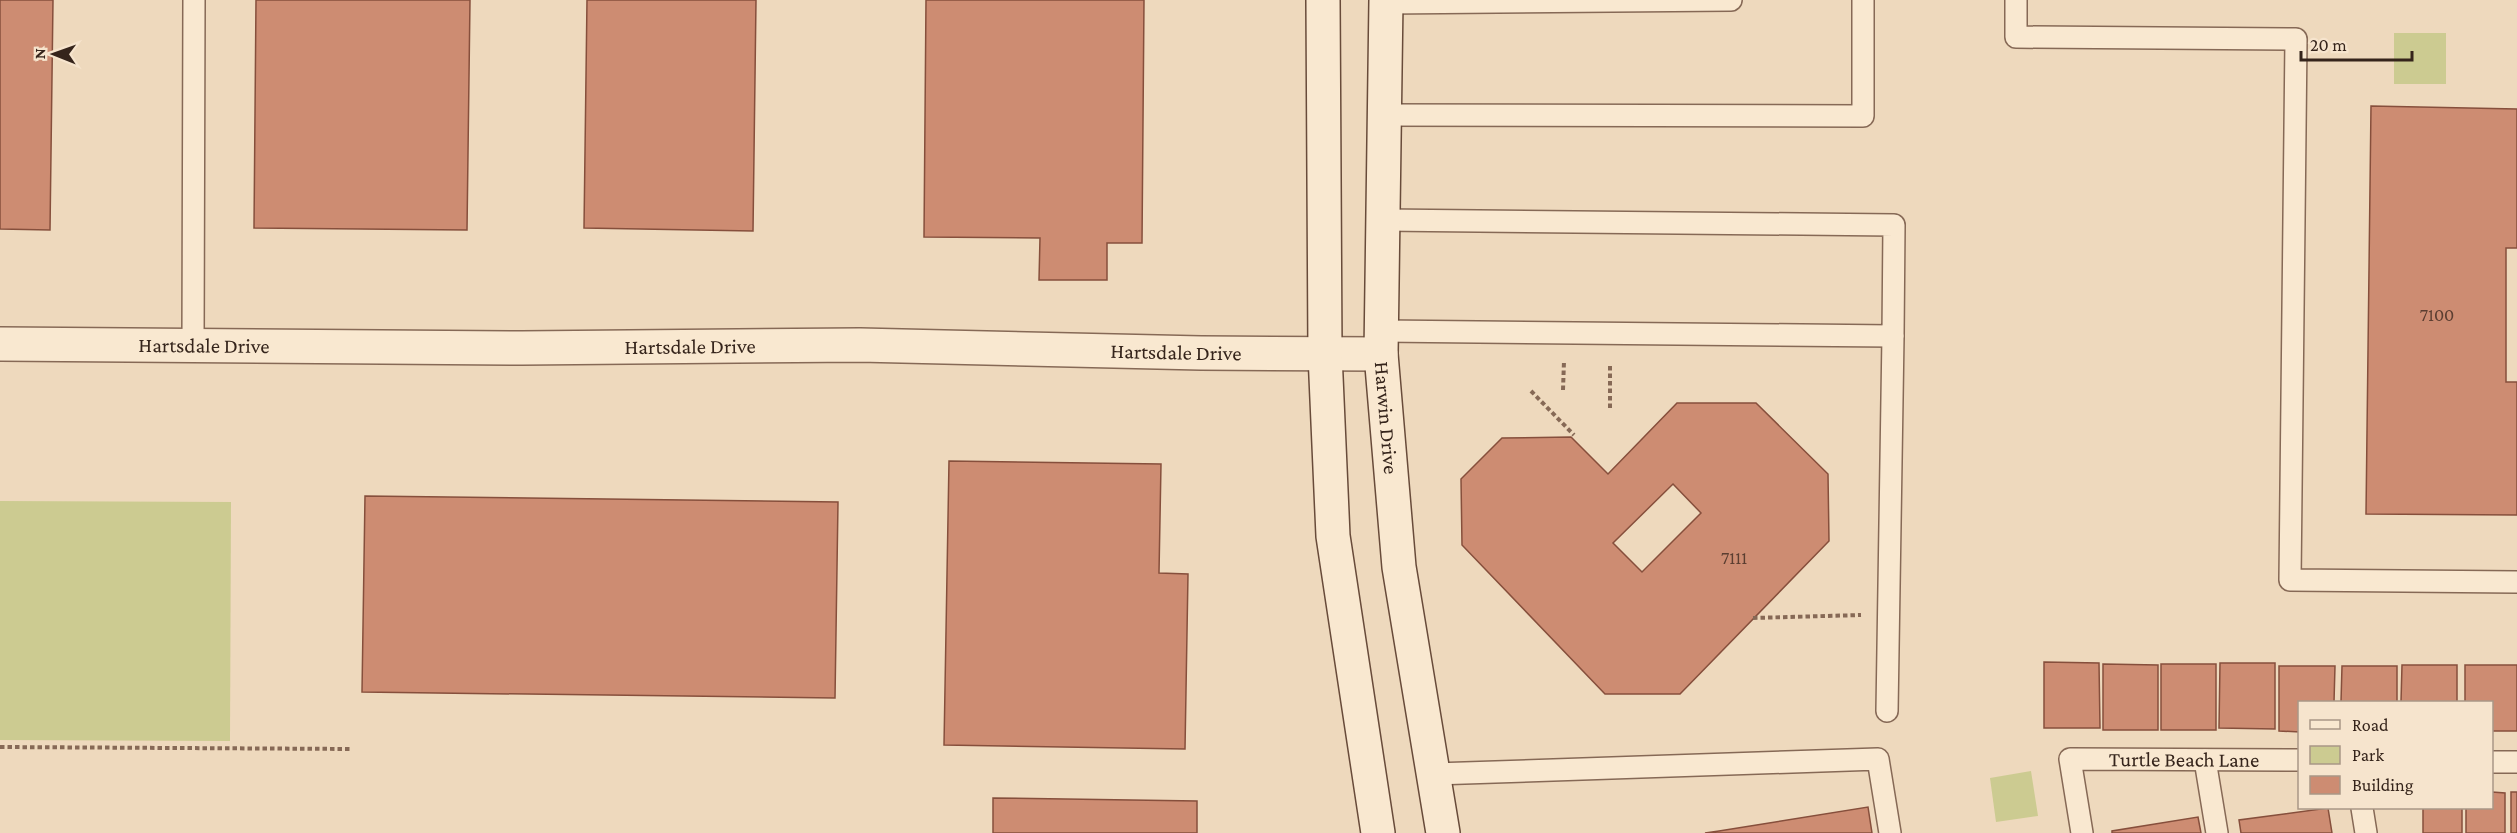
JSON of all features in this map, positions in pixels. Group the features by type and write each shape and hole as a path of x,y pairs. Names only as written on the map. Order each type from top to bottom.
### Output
{"main road":[{"path":"1323,0 1325,354 1333,536 1378,833"},
{"name":"Harwin Drive","path":"1386,1 1382,342 1399,567 1443,833"},
{"name":"Hartsdale Drive","path":"0,344 522,348 860,345 1325,354 1382,342"}],"lane":[{"path":"193,346 194,0"},
{"path":"1386,1 1731,0"},
{"path":"1384,115 1863,116 1863,0"},
{"path":"2016,0 2016,37 2296,39 2290,580 2517,582"},
{"path":"1383,220 1894,225 1887,711"},
{"path":"1382,342 1893,336"},
{"path":"1434,774 1878,759 1890,833"},
{"name":"Turtle Beach Lane","path":"2082,833 2070,759 2298,760"},
{"path":"2205,760 2217,833"},
{"path":"2493,762 2517,762"},
{"path":"2362,809 2366,833"}],"path":[{"path":"1610,390 1610,408"},
{"path":"1531,391 1574,435"},
{"path":"1753,618 1836,616"},
{"path":"0,747 352,748"}],"green space":[{"path":"2394,33 2446,33 2446,84 2394,84"},
{"path":"0,501 231,502 230,741 0,740"},
{"path":"2031,771 2038,816 1996,822 1990,778"}],"building":[{"path":"0,0 53,0 50,230 0,229"},
{"path":"256,0 470,0 467,230 254,228"},
{"path":"587,0 756,0 753,231 584,228"},
{"path":"926,0 1144,0 1142,243 1107,243 1107,280 1039,280 1040,238 924,237"},
{"path":"2371,106 2517,109 2517,248 2506,248 2506,382 2517,382 2517,515 2366,514"},
{"path":"1677,403 1756,403 1828,474 1829,541 1680,694 1605,694 1462,545 1461,479 1502,438 1571,437 1608,474","holes":["1673,484 1701,513 1642,572 1613,543"]},
{"path":"949,461 1161,464 1159,573 1188,574 1185,749 944,745"},
{"path":"365,496 838,502 835,698 362,692"},
{"path":"2044,662 2099,663 2100,728 2044,728"},
{"path":"2220,663 2275,663 2275,729 2219,728"},
{"path":"2103,664 2158,665 2158,730 2103,730"},
{"path":"2161,664 2216,664 2216,730 2161,730"},
{"path":"2402,665 2457,665 2457,701 2401,701"},
{"path":"2465,665 2517,665 2517,731 2493,731 2493,701 2465,701"},
{"path":"2279,666 2335,666 2334,701 2298,701 2298,732 2279,731"},
{"path":"2342,666 2397,666 2397,701 2341,701"},
{"path":"2493,792 2505,793 2505,833 2466,833 2466,809 2493,809"},
{"path":"2511,792 2517,792 2517,833 2511,833"},
{"path":"993,798 1197,801 1197,833 993,833"},
{"path":"1868,807 1872,833 1705,833 1719,831"},
{"path":"2328,809 2332,833 2241,833 2239,820"},
{"path":"2423,809 2462,809 2462,833 2423,833"},
{"path":"2198,817 2201,833 2112,833 2112,831"}]}
